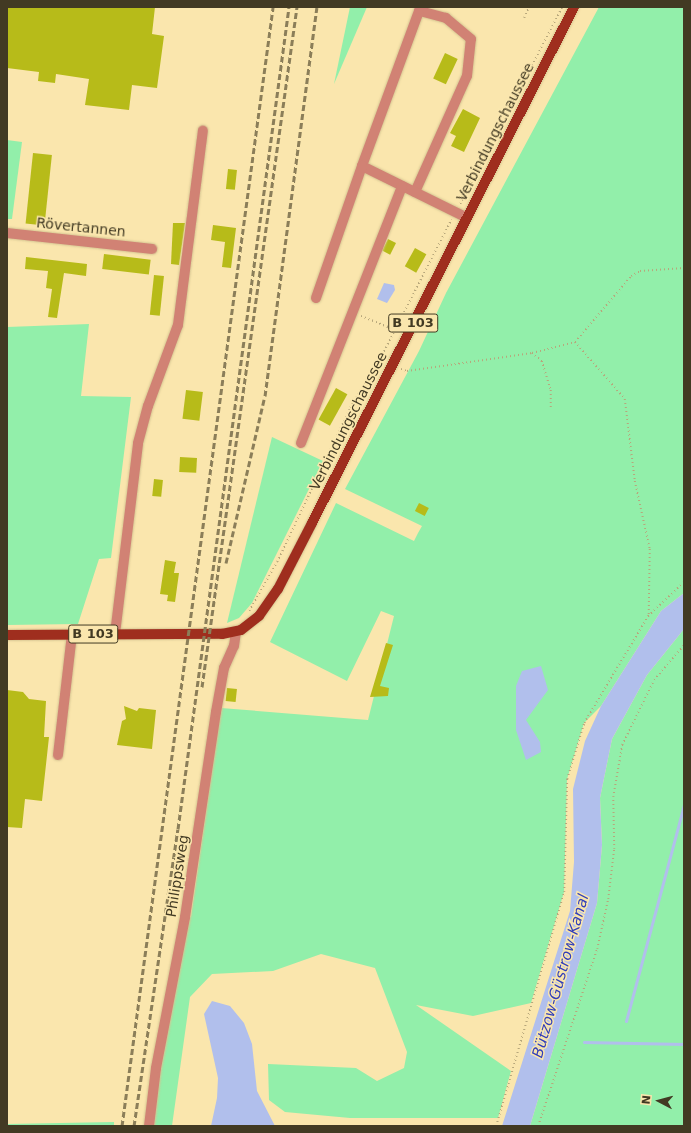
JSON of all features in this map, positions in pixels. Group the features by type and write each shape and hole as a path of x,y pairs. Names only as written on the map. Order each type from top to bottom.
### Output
{"main road":[{"name":"Verbindungschaussee","path":"7,634 211,635 236,632 250,624 259,616 278,589 574,7"}],"street":[{"path":"316,298 362,166 419,11 446,18 471,38 467,76 415,192"},
{"path":"115,634 138,443 148,406 178,325 203,131"},
{"path":"362,166 456,211 467,218"},
{"path":"301,443 354,313 402,186"},
{"name":"Rövertannen","path":"7,233 152,249"},
{"name":"Philippsweg","path":"149,1126 156,1068 185,917 216,712 224,668 234,646 236,632"},
{"path":"58,755 72,634"}],"path":[{"path":"524,18 529,7"},
{"path":"247,614 277,562 350,408 396,330 562,7"},
{"path":"391,367 407,371 532,353 575,342 631,276 640,271 684,268"},
{"path":"354,313 407,335"},
{"path":"575,342 625,399 635,481 650,549 648,616"},
{"path":"532,353 542,361 551,390 551,409"},
{"path":"496,1126 564,892 567,779 584,723 648,616 684,582"},
{"path":"538,1126 597,949 608,899 614,849 613,798 622,746 654,680 684,645"}],"green space":[{"path":"350,7 367,7 334,84"},
{"path":"599,7 684,7 684,593 661,611 601,706 584,723 567,779 564,892 531,1003 473,1016 416,1005 511,1071 498,1118 350,1118 285,1112 269,1100 268,1064 356,1068 377,1081 404,1068 407,1052 375,968 321,954 273,971 212,974 190,997 172,1126 149,1126 185,917 191,917 221,708 368,720 394,616 381,611 347,681 270,642 336,503 414,541 422,526 345,489 419,351 446,293"},
{"path":"7,140 22,142 12,219 7,219"},
{"path":"89,324 81,396 131,397 111,558 99,559 78,624 7,625 7,327"},
{"path":"272,437 323,461 252,603 239,618 227,623"},
{"path":"684,629 684,1126 530,1126 597,903 602,845 600,798 612,739 647,675"},
{"path":"114,1122 114,1126 7,1126 7,1124"}],"water":[{"path":"384,283 394,285 395,290 387,303 377,299"},
{"name":"Bützow-Güstrow-Kanal","path":"684,593 684,629 647,675 612,739 600,798 602,845 597,903 530,1126 502,1126 570,911 574,862 573,789 585,741 601,706 661,611"},
{"path":"541,666 548,690 526,720 540,742 541,752 526,760 516,730 516,686 522,671"},
{"path":"212,1001 230,1006 244,1023 252,1044 257,1091 275,1126 211,1126 217,1098 218,1078 204,1014"}],"building":[{"path":"7,7 155,7 152,34 164,36 157,88 132,85 129,110 85,105 89,79 56,74 55,83 38,81 39,72 7,68"},
{"path":"445,53 458,59 446,84 433,78"},
{"path":"463,109 480,118 464,152 451,146 456,136 450,133"},
{"path":"33,153 52,155 44,226 26,224"},
{"path":"228,169 237,170 235,190 226,189"},
{"path":"173,223 185,223 179,265 171,264"},
{"path":"213,225 236,228 231,268 222,267 225,242 211,240"},
{"path":"388,239 396,243 390,255 382,251"},
{"path":"415,248 426,254 416,273 405,266"},
{"path":"104,254 151,260 149,275 102,269"},
{"path":"26,257 87,264 86,276 64,273 57,318 48,317 52,289 46,288 48,271 25,269"},
{"path":"154,275 164,276 160,316 150,315"},
{"path":"336,388 347,394 330,426 319,419"},
{"path":"186,390 203,392 199,421 182,419"},
{"path":"180,457 197,458 196,473 179,472"},
{"path":"154,479 163,480 161,497 152,496"},
{"path":"419,503 429,508 425,516 415,511"},
{"path":"165,560 176,562 174,573 179,573 175,602 167,601 168,595 160,594"},
{"path":"386,643 393,645 380,686 389,688 388,696 370,697"},
{"path":"227,688 237,689 236,702 226,701"},
{"path":"7,690 23,692 29,699 46,701 44,737 49,737 42,801 25,799 22,828 7,827"},
{"path":"124,706 137,711 139,708 156,710 152,749 117,745 122,721 126,719"}],"waterway":[{"path":"626,1021 684,805"},
{"path":"584,1042 684,1044"}],"railway":[{"path":"122,1126 273,7"},
{"path":"134,1126 178,829 289,7"},
{"path":"202,687 297,7"},
{"path":"226,563 265,396 317,7"}]}
